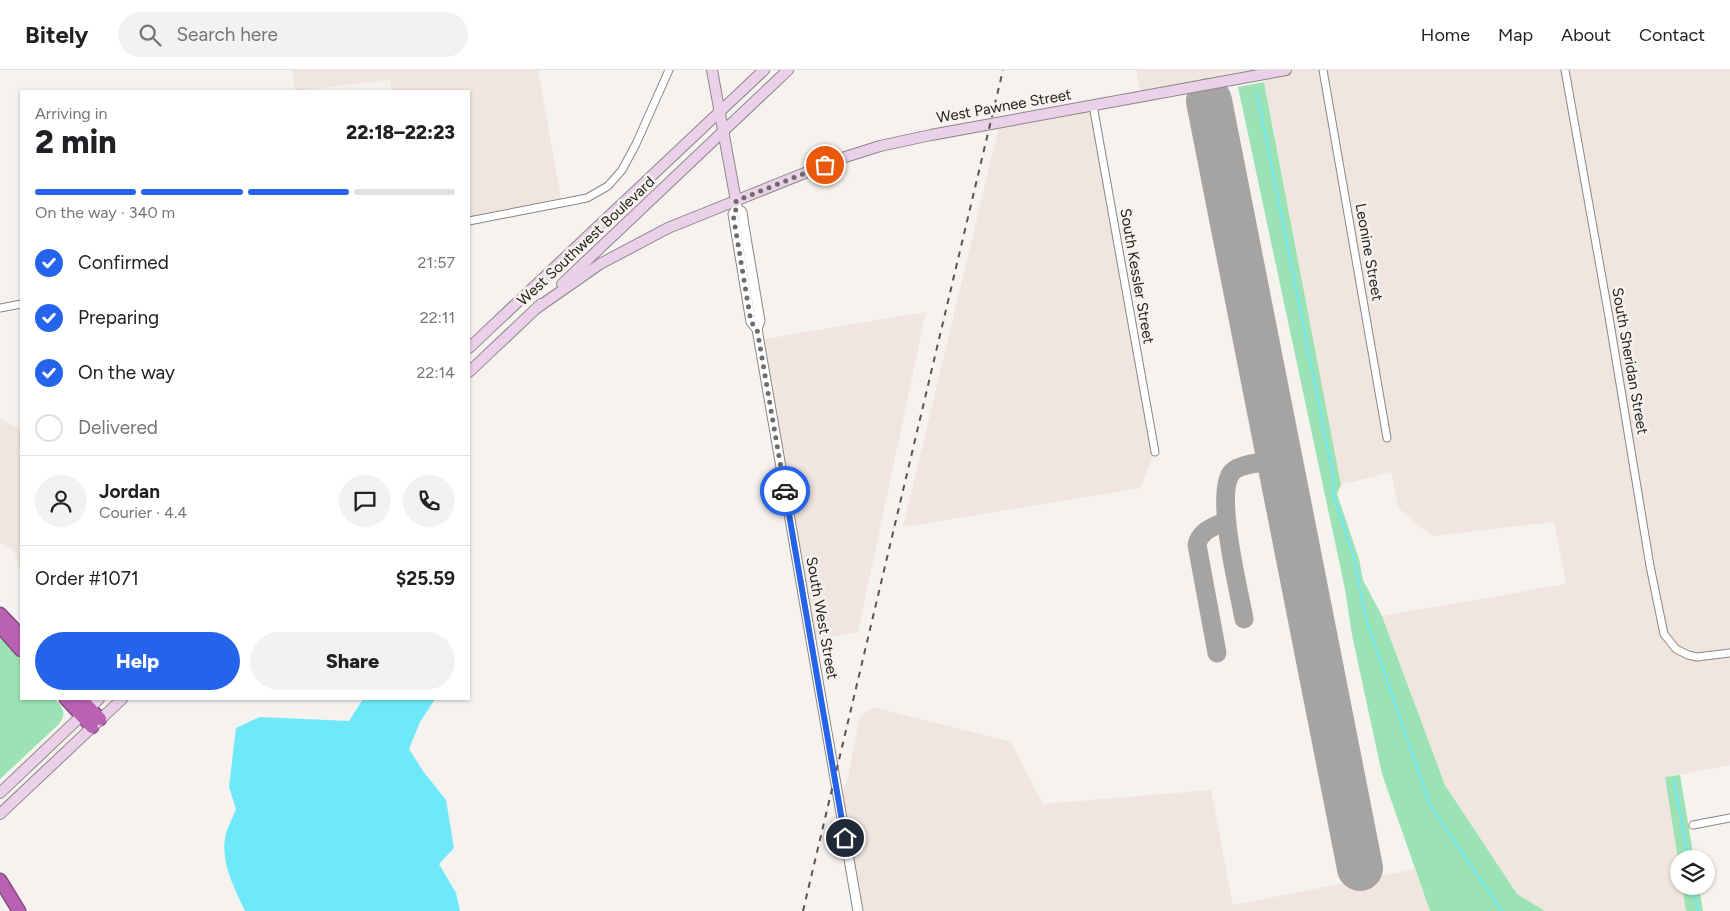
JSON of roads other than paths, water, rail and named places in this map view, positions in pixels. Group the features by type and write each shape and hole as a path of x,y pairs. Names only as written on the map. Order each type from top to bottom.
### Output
{"highway":[{"path":"0,614 20,635"},
{"path":"0,626 20,649"},
{"path":"68,700 84,708 96,723"},
{"path":"0,880 19,911"}],"main road":[{"name":"South West Street","path":"712,70 736,204"},
{"name":"West Southwest Boulevard","path":"470,347 764,70"},
{"name":"West Southwest Boulevard","path":"470,371 788,70"},
{"name":"West Pawnee Street","path":"537,308 600,264 668,228 736,204 842,158 880,146 931,135 1286,70"},
{"path":"0,793 84,708 97,700"},
{"path":"0,814 121,700"}],"street":[{"path":"470,221 587,198 608,186 622,170 636,144 669,70"},
{"name":"Leonine Street","path":"1323,70 1387,438"},
{"name":"South Sheridan Street","path":"1564,70 1661,625 1666,638 1679,652 1698,657 1730,653"},
{"name":"South Kessler Street","path":"1093,105 1155,452"},
{"name":"South West Street","path":"736,204 742,212 760,320 757,329 858,911"},
{"path":"0,308 20,304"},
{"path":"1693,825 1730,818"}],"water":[{"path":"362,700 434,700 420,722 409,749 423,771 446,800 454,848 439,864 456,893 460,911 245,911 227,867 224,848 227,831 236,809 229,787 236,728 260,717 349,721"}],"waterway":[{"path":"1257,93 1334,480 1333,493 1353,555 1366,619 1430,805 1502,911"},
{"path":"1674,780 1686,850"},
{"path":"1695,895 1698,911"}],"railway":[{"path":"803,911 1003,70"}]}
